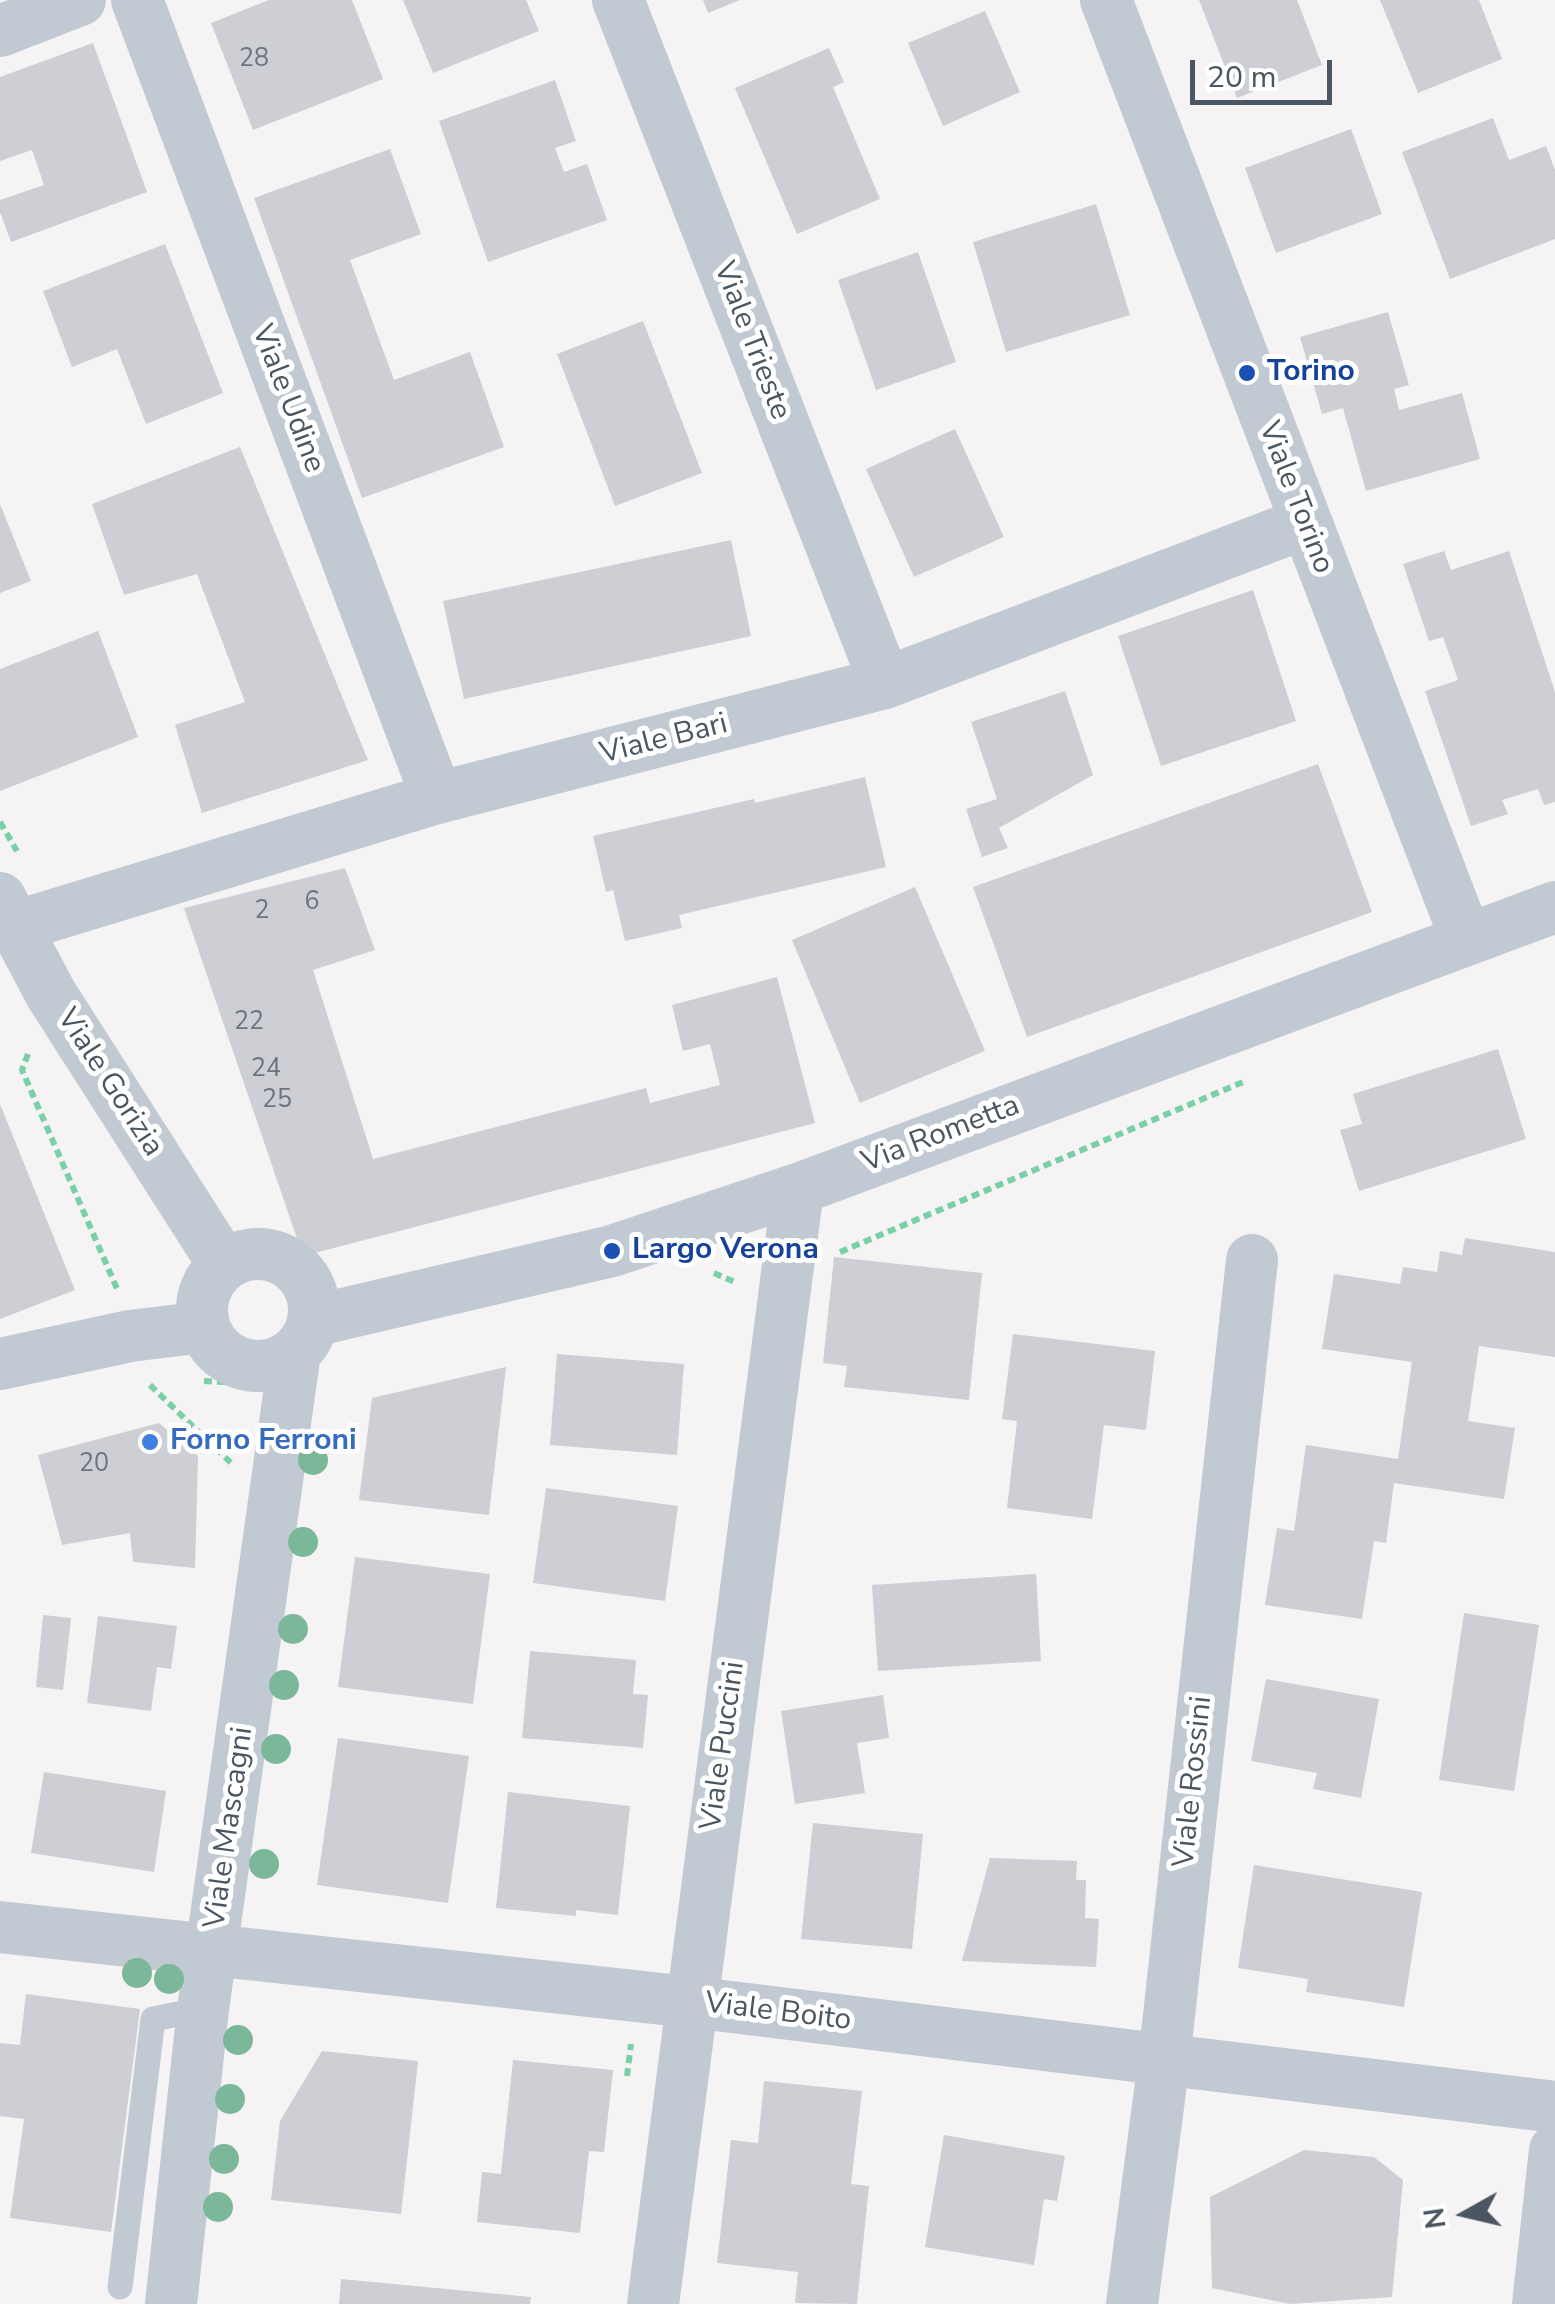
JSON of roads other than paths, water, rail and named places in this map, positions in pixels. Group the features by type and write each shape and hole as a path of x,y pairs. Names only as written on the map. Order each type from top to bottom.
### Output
{"street":[{"path":"0,31 80,0"},
{"name":"Viale Udine","path":"137,0 437,798"},
{"name":"Viale Trieste","path":"618,0 884,683"},
{"name":"Viale Torino","path":"1106,0 1466,939"},
{"name":"Viale Bari","path":"23,913 147,885 437,798 884,683 1305,524"},
{"name":"Via Rometta","path":"300,1353 798,1188 1555,907"},
{"name":"Viale Gorizia","path":"23,913 51,994 224,1265"},
{"name":"Viale Puccini","path":"654,2304 798,1188"},
{"path":"260,1254 294,1267 309,1288 300,1353 266,1366 239,1364 214,1346 204,1327 202,1310 207,1285 224,1265 260,1254"},
{"name":"Viale Rossini","path":"1132,2304 1164,2061 1252,1260"},
{"path":"0,1364 143,1363 204,1327"},
{"name":"Viale Mascagni","path":"171,2304 204,2009 300,1353"},
{"name":"Viale Boito","path":"0,1927 690,2002 1555,2108"},
{"path":"1538,2304 1555,2150"}],"lane":[{"path":"120,2287 153,2019 204,2009"}],"place":[{"name":"Torino","path":"1247,373"},
{"name":"Largo Verona","path":"612,1251"},
{"name":"Forno Ferroni","path":"150,1442"}]}
